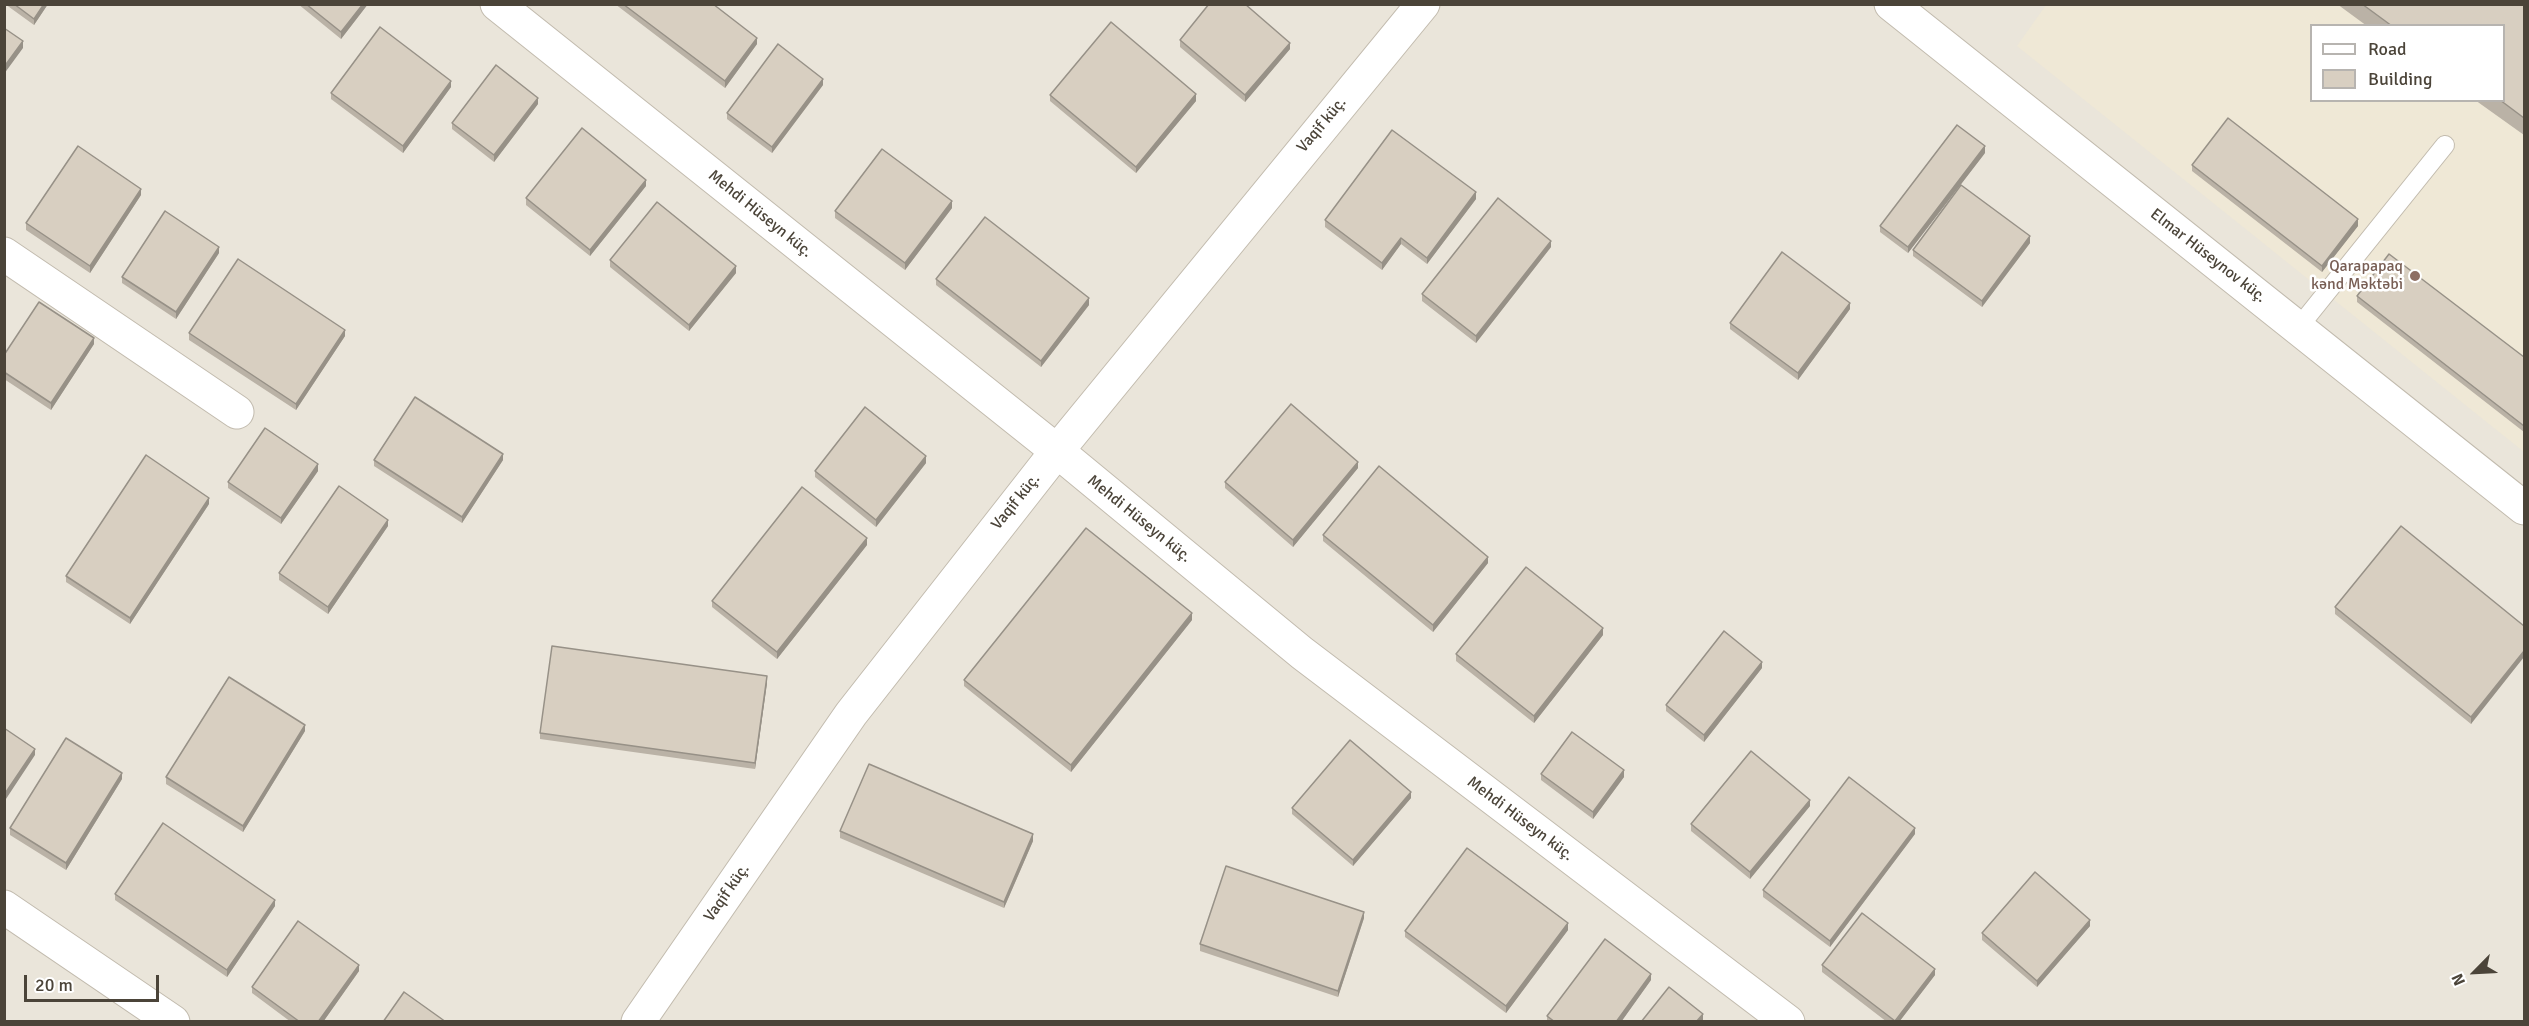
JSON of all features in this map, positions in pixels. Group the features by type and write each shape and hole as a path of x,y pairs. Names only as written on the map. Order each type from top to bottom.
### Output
{"street":[{"name":"Mehdi Hüseyn küç.","path":"497,4 1057,451 1311,660 1788,1022"},
{"name":"Vaqif küç.","path":"638,1022 851,714 1057,451 1423,4"},
{"name":"Elmar Hüseynov küç.","path":"1892,4 2524,507"},
{"path":"4,254 237,412"},
{"path":"4,907 173,1022"}],"lane":[{"path":"2298,328 2445,145"}],"shaded area":[{"path":"5,5 2524,5 2524,1021 5,1021"},
{"name":"Qarapapaq kənd Məktəbi","path":"2046,5 2524,5 2524,452 2017,46"}],"building":[{"path":"14,4 44,4 34,19"},
{"path":"306,4 363,4 341,32"},
{"path":"623,4 713,4 757,38 725,81"},
{"path":"1209,4 1245,4 1290,43 1245,95 1180,40"},
{"path":"2362,4 2524,4 2524,118 2503,102 2505,102 2505,24 2389,24"},
{"path":"1111,22 1196,94 1136,167 1050,95"},
{"path":"380,27 451,81 403,146 331,93"},
{"path":"4,28 23,41 4,67"},
{"path":"778,44 823,79 772,147 727,113"},
{"path":"496,65 538,98 494,155 452,123"},
{"path":"2228,118 2358,219 2322,266 2192,165"},
{"path":"1957,125 1985,146 1908,247 1880,226"},
{"path":"582,128 646,180 590,250 526,198"},
{"path":"1392,130 1476,192 1427,258 1401,238 1382,263 1325,220"},
{"path":"78,146 141,189 90,266 26,223"},
{"path":"882,149 952,201 905,263 835,211"},
{"path":"1961,185 2030,236 1982,301 1913,250"},
{"path":"1498,198 1551,241 1476,336 1422,294"},
{"path":"657,202 736,266 689,325 610,260"},
{"path":"165,211 219,247 176,312 122,277"},
{"path":"985,217 1089,298 1041,361 936,279"},
{"path":"1782,252 1850,303 1798,373 1730,323"},
{"path":"2389,254 2524,357 2524,426 2357,296"},
{"path":"238,259 345,330 296,404 189,333"},
{"path":"39,302 94,338 51,403 4,372 4,355"},
{"path":"415,397 503,454 462,517 374,460"},
{"path":"1291,404 1358,462 1293,540 1225,482"},
{"path":"865,407 926,456 876,520 815,471"},
{"path":"265,428 318,464 281,518 228,482"},
{"path":"146,455 209,498 130,618 66,576"},
{"path":"1379,466 1488,557 1433,625 1323,535"},
{"path":"339,486 388,520 328,607 279,573"},
{"path":"802,487 867,538 777,652 712,601"},
{"path":"2401,526 2524,626 2524,651 2471,717 2335,607"},
{"path":"1086,528 1192,613 1071,765 964,680"},
{"path":"1526,567 1603,628 1534,716 1456,654"},
{"path":"1724,631 1762,662 1704,735 1666,705"},
{"path":"552,646 767,676 755,763 540,733"},
{"path":"229,677 305,725 243,826 166,777"},
{"path":"4,728 35,749 4,795"},
{"path":"1572,732 1624,770 1593,812 1541,774"},
{"path":"66,738 122,773 66,863 10,828"},
{"path":"1350,740 1411,792 1353,860 1292,808"},
{"path":"1751,751 1810,800 1750,872 1691,824"},
{"path":"869,764 1033,834 1004,902 840,831"},
{"path":"1849,777 1915,828 1830,941 1763,890"},
{"path":"163,823 275,900 227,970 115,894"},
{"path":"1467,848 1568,923 1506,1006 1405,931"},
{"path":"1226,866 1364,912 1338,991 1200,944"},
{"path":"2035,872 2090,920 2037,981 1982,933"},
{"path":"1862,913 1935,969 1895,1021 1822,965"},
{"path":"298,921 359,965 318,1022 300,1022 252,987"},
{"path":"1605,939 1651,974 1616,1022 1555,1022 1547,1016"},
{"path":"1669,987 1703,1014 1696,1022 1641,1022"},
{"path":"404,992 446,1022 383,1022"}],"place":[{"name":"Qarapapaq kənd Məktəbi","path":"2415,276"}]}
